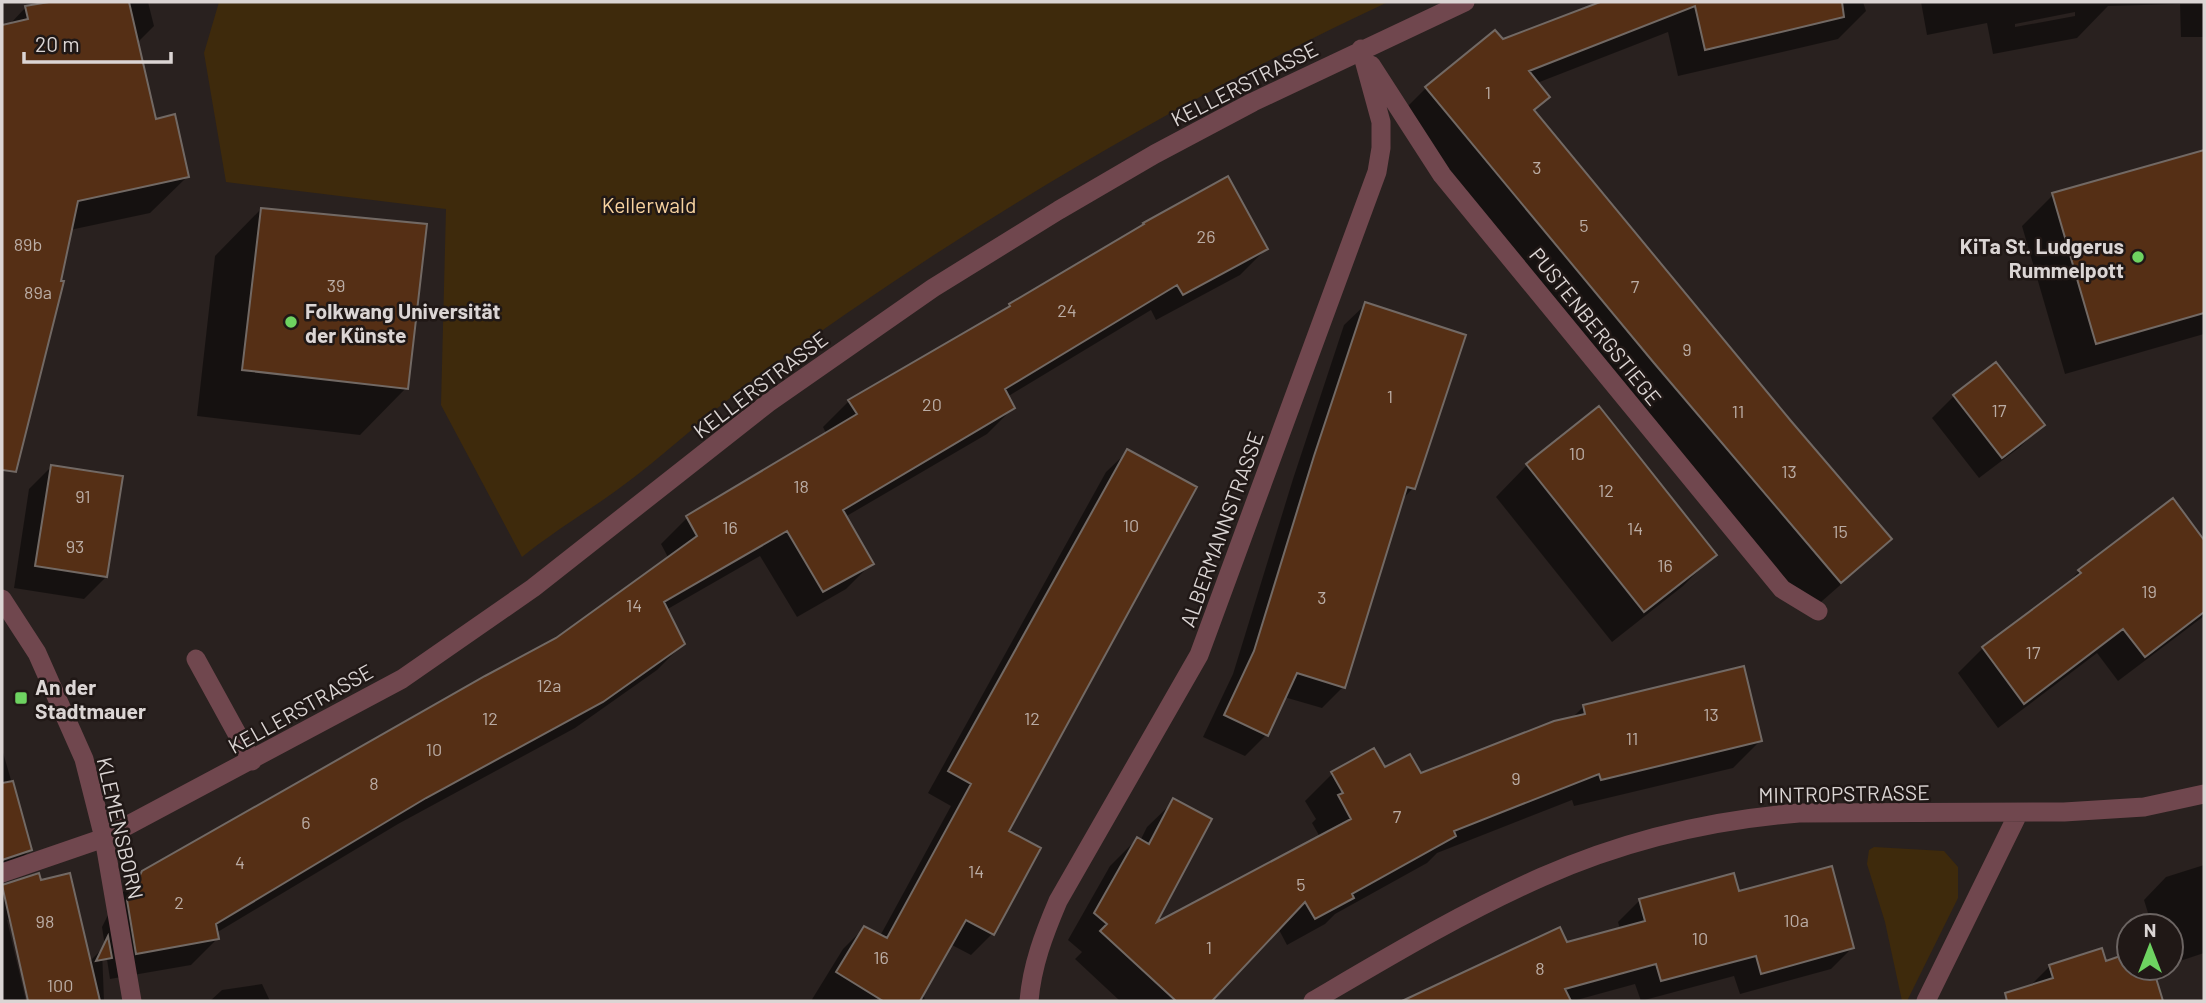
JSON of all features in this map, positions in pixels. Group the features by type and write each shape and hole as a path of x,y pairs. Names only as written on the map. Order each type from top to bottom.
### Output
{"street":[{"name":"KELLERSTRASSE","path":"104,838 252,761 402,678 533,588 768,403 933,288 1059,210 1155,154 1253,102 1465,2"},
{"name":"PUSTENBERGSTIEGE","path":"1362,49 1442,176 1782,589 1818,611"},
{"name":"ALBERMANNSTRASSE","path":"1029,1001 1031,978 1041,941 1058,901 1199,655 1377,172 1381,122 1362,49"},
{"name":"KLEMENSBORN","path":"2,599 37,653 84,759 104,838 132,1001"},
{"path":"196,659 252,761"},
{"name":"MINTROPSTRASSE","path":"1313,1001 1485,904 1544,876 1658,837 1729,820 1799,813 2018,814 2144,807 2204,794"},
{"path":"1926,1001 2018,814"},
{"path":"2,873 104,838"}],"green space":[{"name":"Kellerwald","path":"219,2 1388,2 1224,84 1142,129 982,224 753,380 634,477 522,557 441,405 446,209 226,182 204,53"},
{"path":"1874,847 1944,851 1958,867 1958,898 1907,1001 1902,1001 1885,922 1867,864 1869,850"}],"building":[{"path":"49,2 129,2 156,119 175,114 189,177 78,201 61,281 64,281 16,472 2,470 2,25 28,19 25,6"},
{"path":"1600,2 1842,2 1844,17 1705,50 1695,6 1529,71 1550,97 1534,110 1892,539 1841,583 1425,87 1495,30 1503,39"},
{"name":"KiTa St. Ludgerus Rummelpott","path":"2204,150 2204,313 2096,344 2052,193"},
{"path":"1228,176 1268,249 1183,295 1177,285 1005,389 1015,408 843,510 874,564 823,592 787,531 664,602 685,644 603,702 426,798 216,924 219,939 136,954 127,900 142,871 556,638 697,536 686,516 857,414 848,400 1010,306 1009,304 1143,223"},
{"path":"261,208 427,224 408,389 242,370"},
{"path":"1365,302 1466,335 1415,489 1407,487 1345,688 1297,673 1268,736 1224,715 1254,651"},
{"path":"1996,362 2045,425 2002,458 1953,395"},
{"path":"1599,406 1717,555 1644,612 1526,464"},
{"path":"1127,449 1197,487 1009,831 1041,848 994,935 966,920 920,1001 883,1001 836,972 864,926 887,938 971,784 948,771"},
{"path":"51,465 123,476 107,577 35,566"},
{"path":"2173,498 2204,540 2204,612 2145,657 2123,629 2024,704 1982,647 2081,573 2078,570"},
{"path":"1744,666 1762,741 1601,780 1599,774 1454,831 1456,836 1352,894 1354,898 1315,919 1305,902 1212,1001 1176,1001 1100,931 1107,924 1094,913 1137,837 1149,844 1173,798 1212,819 1157,922 1351,819 1338,795 1343,793 1331,772 1374,748 1385,767 1410,754 1421,773 1554,721 1585,714 1583,705"},
{"path":"13,781 32,850 2,860 2,783"},
{"path":"1832,866 1854,948 1761,974 1756,956 1661,981 1656,964 1565,989 1571,1001 1402,1001 1560,927 1567,942 1645,921 1639,899 1734,873 1739,891"},
{"path":"39,873 41,880 70,873 100,1001 28,1001 2,885"},
{"path":"108,936 112,958 96,961"},
{"path":"2102,948 2106,961 2115,958 2115,982 2157,982 2163,1001 2007,1001 2005,993 2053,978 2049,965"}],"place":[{"name":"KiTa St. Ludgerus Rummelpott","path":"2138,257"},
{"name":"Folkwang Universität der Künste","path":"291,322"},
{"name":"An der Stadtmauer","path":"21,698"}]}
